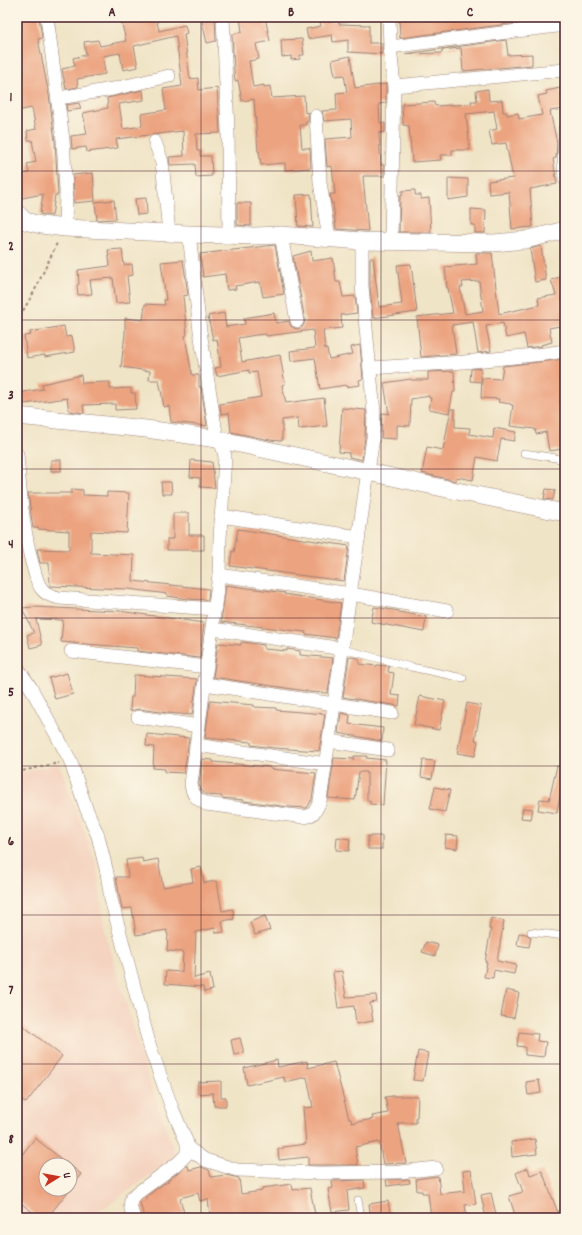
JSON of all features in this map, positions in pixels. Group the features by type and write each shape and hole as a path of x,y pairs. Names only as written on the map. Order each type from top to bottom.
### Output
{"street":[{"path":"48,17 63,140 65,228"},
{"path":"223,17 228,131 229,235"},
{"path":"389,17 394,86 391,240"},
{"path":"390,47 565,25"},
{"path":"394,86 565,70"},
{"path":"59,98 113,89 169,76"},
{"path":"316,116 320,182 329,239"},
{"path":"565,129 565,179"},
{"path":"155,142 162,162 169,233"},
{"path":"20,218 41,225 65,228 189,234 254,236 281,235 329,239 494,243 525,240 565,230"},
{"path":"189,234 200,332 217,439 222,446 225,456 219,575 213,629 190,784 194,795 198,800 206,804 309,816 314,814 320,802 374,438 371,368 362,286 362,240"},
{"path":"281,235 297,321"},
{"path":"371,368 444,364 565,351"},
{"path":"17,416 146,429 217,439 565,513"},
{"path":"17,454 28,550 39,586 44,592 59,598 215,609"},
{"path":"221,516 359,537"},
{"path":"219,575 351,594 447,611"},
{"path":"213,629 343,649"},
{"path":"71,651 207,667"},
{"path":"17,667 31,688 70,760 102,851 111,899 150,1047 161,1080 187,1143 187,1154 178,1163 132,1197 130,1202 130,1210 134,1218"},
{"path":"205,684 392,713"},
{"path":"138,717 199,726"},
{"path":"329,741 388,750"},
{"path":"196,744 326,764"},
{"path":"188,1148 205,1160 237,1170 320,1174 400,1172 436,1168"}],"lane":[{"path":"524,453 556,458 565,461"},
{"path":"343,649 412,667 463,678"},
{"path":"531,932 565,936"},
{"path":"358,1200 361,1218"}],"path":[{"path":"17,321 34,292 65,228"},
{"path":"17,772 70,760"}],"shaded area":[{"path":"59,763 97,866 104,927 146,1072 176,1156 110,1204 84,1218 17,1218 17,774"}],"building":[{"path":"39,17 42,38 38,39 49,95 55,141 58,195 55,195 52,216 40,214 43,194 17,199 17,176 29,173 27,164 36,162 32,140 28,140 27,131 36,129 32,108 17,111 17,68 23,67 19,47 17,48 17,20"},
{"path":"133,17 156,17 159,31 185,25 187,33 184,34 190,79 198,78 199,90 217,88 220,133 196,134 197,151 200,151 200,156 211,156 212,176 196,177 195,164 170,165 169,157 184,156 183,131 116,139 118,148 87,152 86,147 72,149 71,136 87,134 83,113 108,108 107,98 143,90 144,100 119,104 123,129 142,126 141,114 166,110 163,89 182,86 176,36 134,46 138,67 123,70 120,53 103,56 105,74 77,79 78,87 66,89 62,69 75,66 73,58 86,55 84,42 98,40 100,46 126,41 121,20"},
{"path":"201,17 215,17 216,41 207,43"},
{"path":"240,17 265,17 270,41 256,44 259,59 249,61 253,87 264,85 264,87 270,86 272,98 304,96 305,113 309,112 308,122 306,122 306,125 300,125 302,148 310,148 311,168 285,170 285,163 261,165 258,151 254,99 242,101 238,80 235,81 232,34 242,32"},
{"path":"319,17 329,17 329,22 338,21 339,24 369,25 369,43 382,43 382,54 348,52 348,40 333,42 332,35 308,39 306,29 321,26"},
{"path":"399,17 460,17 460,19 482,17 483,19 495,17 500,17 501,19 511,17 555,18 400,38"},
{"path":"302,39 304,55 300,55 300,59 291,60 291,56 282,57 281,40"},
{"path":"506,40 508,55 532,54 532,65 463,71 461,48 442,50 442,53 405,54"},
{"path":"350,56 355,88 386,84 386,103 379,104 380,123 385,123 385,132 379,133 381,165 384,165 384,176 363,176 368,231 336,229 333,203 331,203 330,194 335,194 332,166 327,167 325,139 352,137 351,119 324,121 322,111 337,110 336,93 347,92 344,75 335,76 332,60"},
{"path":"560,88 564,109 550,111 557,143 556,158 553,159 557,184 530,189 533,227 512,229 509,192 489,194 488,181 513,178 506,143 492,145 489,131 497,129 494,111 466,114 470,150 452,150 452,155 440,155 441,160 412,162 409,126 403,125 402,104 434,102 435,106 472,104 471,101 477,101 476,91 488,89 489,101 502,100 503,112 506,112 507,115 518,113 519,119 542,115 538,96 547,94 546,91"},
{"path":"79,103 81,109 67,111 66,105"},
{"path":"93,173 95,201 74,203 73,175"},
{"path":"448,178 468,179 468,197 448,200"},
{"path":"415,190 415,195 421,195 421,199 429,198 431,232 399,232 400,196 402,196 402,191"},
{"path":"311,194 313,227 298,226 296,195"},
{"path":"146,198 147,214 137,215 135,199"},
{"path":"114,200 116,219 97,220 95,202"},
{"path":"237,203 251,203 251,226 237,225"},
{"path":"471,209 486,210 485,233 475,233 475,225 471,225"},
{"path":"275,245 284,294 263,297 260,282 235,286 236,289 227,290 225,274 203,277 200,254"},
{"path":"541,246 546,280 535,282 530,249"},
{"path":"122,249 124,265 132,264 133,275 127,276 130,302 116,303 113,278 90,280 92,294 78,295 78,270 110,266 108,250"},
{"path":"311,251 312,261 333,258 336,282 340,282 343,297 355,296 357,313 341,315 342,328 323,330 325,349 327,349 329,359 353,354 351,347 360,345 363,379 359,380 360,385 346,387 346,385 320,389 315,358 291,361 290,351 315,348 313,330 238,338 242,362 280,355 285,384 282,385 286,403 324,398 327,426 299,429 298,418 282,420 282,441 231,432 229,413 221,414 220,404 261,397 257,372 249,373 249,370 217,376 215,368 221,367 217,339 213,340 208,316 224,313 226,327 245,324 244,318 274,313 276,323 289,321 291,326 294,328 298,329 302,327 305,320 293,256"},
{"path":"476,253 492,253 499,314 539,305 538,298 556,295 551,280 565,275 565,299 562,299 565,314 565,325 549,328 552,342 541,345 542,346 527,348 524,334 506,338 503,323 486,326 491,351 478,353 473,322 452,325 456,354 421,357 417,317 453,313 447,288 445,267 477,264","holes":["479,281 483,311 465,314 460,287 463,287 462,282"]},
{"path":"370,258 373,258 379,307 402,304 397,265 411,264 417,312 373,318 370,286"},
{"path":"183,260 188,295 183,296 187,335 185,336 192,375 199,375 199,387 201,387 207,426 171,422 169,406 164,407 159,380 149,380 150,371 121,367 125,334 125,318 143,320 145,304 165,305 164,300 166,300 161,262"},
{"path":"64,326 66,337 72,336 75,352 45,357 45,355 27,358 24,336 31,335 30,332"},
{"path":"565,359 565,399 560,400 565,425 565,440 562,440 563,449 549,451 546,432 536,434 535,429 510,426 513,405 498,402 499,399 481,398 482,378 501,379 503,366"},
{"path":"481,368 481,382 470,381 471,369"},
{"path":"454,371 455,392 453,392 449,413 429,409 431,398 429,398 429,396 411,399 410,426 397,425 397,439 381,438 382,413 389,414 384,383 411,379 428,380 428,372"},
{"path":"81,375 82,383 110,382 110,389 131,388 131,393 135,393 136,409 115,410 115,404 83,405 84,413 69,411 67,398 17,405 17,393 43,389 42,384"},
{"path":"342,408 366,410 362,460 349,457 349,453 339,452"},
{"path":"451,409 455,409 455,427 470,428 469,434 493,438 494,428 516,432 514,441 501,439 497,461 477,457 473,480 456,477 456,481 422,473 427,447 443,450"},
{"path":"51,460 61,460 61,471 51,471"},
{"path":"191,460 212,462 215,488 200,487 200,478 190,477"},
{"path":"161,482 171,482 172,494 162,494"},
{"path":"72,489 83,490 83,495 107,496 107,492 129,493 127,533 91,531 91,553 134,555 133,581 209,589 208,600 188,599 167,596 168,594 128,589 50,586 49,563 40,563 37,549 69,550 69,531 33,528 28,493 72,493"},
{"path":"546,489 555,490 553,500 544,499"},
{"path":"173,513 189,513 189,535 204,535 204,550 167,550 167,539 173,539"},
{"path":"238,529 349,546 344,581 230,566 232,551 234,552"},
{"path":"226,585 285,593 284,594 341,603 336,638 305,634 306,632 221,622"},
{"path":"34,607 119,611 204,623 200,658 137,651 137,648 61,642 63,620 36,619 42,645 30,648 27,635 34,633 22,608"},
{"path":"374,607 426,617 424,632 371,622"},
{"path":"241,642 264,645 264,649 287,651 287,649 300,651 300,655 333,658 328,693 309,692 213,677 218,643 241,645"},
{"path":"349,657 359,658 359,664 389,666 388,672 394,673 391,695 400,696 399,706 343,697"},
{"path":"67,673 73,694 55,699 49,678"},
{"path":"134,675 197,679 192,715 139,709 130,711 131,697 133,697"},
{"path":"420,696 445,701 439,730 414,725"},
{"path":"210,701 254,705 254,707 276,708 276,710 325,714 319,751 274,748 251,745 251,742 205,738"},
{"path":"467,703 481,706 475,740 478,741 475,756 457,753"},
{"path":"341,713 350,715 349,724 383,728 382,741 338,733"},
{"path":"147,734 189,738 184,773 165,772 165,769 153,768 154,747 146,746"},
{"path":"354,756 367,756 366,758 386,760 383,805 370,804 370,801 367,801 367,772 359,772 355,800 328,798 334,758 354,759"},
{"path":"202,759 213,760 213,762 270,767 270,769 316,773 312,799 307,808 289,807 207,795 201,790 199,784"},
{"path":"423,760 435,761 432,779 421,777"},
{"path":"557,766 565,768 565,790 561,789 557,813 538,810 540,799 549,800"},
{"path":"435,787 450,790 445,812 430,809"},
{"path":"523,808 533,809 531,819 521,818"},
{"path":"446,835 458,836 457,849 445,847"},
{"path":"368,836 382,836 382,849 368,849"},
{"path":"337,837 350,839 349,851 336,850"},
{"path":"142,858 143,862 158,859 163,887 193,882 191,869 201,867 204,883 217,881 222,911 233,909 234,919 222,921 224,932 216,933 215,928 196,932 194,978 210,974 213,990 204,992 203,987 165,984 166,971 182,972 183,952 167,951 167,930 136,935 132,908 122,909 116,877 128,877 126,860"},
{"path":"265,916 270,930 255,935 250,922"},
{"path":"491,918 504,921 497,961 516,965 514,974 494,970 493,978 484,977 491,929 489,929"},
{"path":"519,933 526,934 531,937 529,947 517,945"},
{"path":"426,942 438,945 435,956 422,952"},
{"path":"342,971 346,997 376,995 377,1002 370,1003 373,1021 356,1024 354,1006 338,1008 333,972"},
{"path":"506,990 519,993 514,1018 501,1016"},
{"path":"17,1021 62,1056 26,1103 17,1095"},
{"path":"519,1032 538,1034 537,1041 546,1042 544,1057 525,1055 525,1047 517,1046"},
{"path":"240,1038 244,1053 234,1055 231,1040"},
{"path":"418,1051 428,1053 423,1081 413,1080"},
{"path":"277,1060 278,1067 307,1061 308,1068 334,1062 349,1119 351,1119 352,1123 373,1119 372,1116 388,1113 385,1097 418,1096 416,1123 398,1123 406,1163 383,1164 379,1142 355,1147 358,1165 308,1165 308,1157 279,1160 278,1149 306,1144 303,1108 313,1107 307,1077 285,1082 284,1077 247,1085 244,1068"},
{"path":"539,1080 541,1093 528,1095 526,1082"},
{"path":"221,1081 221,1097 226,1097 226,1106 214,1106 213,1093 198,1094 198,1082"},
{"path":"35,1138 59,1157 38,1157 38,1197 64,1197 47,1218 40,1218 17,1200 17,1161"},
{"path":"535,1139 537,1154 512,1157 511,1142"},
{"path":"188,1166 189,1170 201,1167 209,1170 211,1177 226,1175 239,1178 241,1194 262,1191 262,1188 292,1184 293,1190 310,1188 315,1215 308,1216 309,1218 228,1218 228,1214 210,1216 208,1199 200,1201 198,1193 180,1198 184,1213 171,1216 172,1218 144,1218 140,1202 146,1200 146,1197 168,1182 168,1180"},
{"path":"528,1168 530,1175 542,1171 560,1218 516,1218 509,1196 523,1192 516,1173"},
{"path":"471,1170 476,1204 465,1205 467,1218 431,1218 428,1193 417,1191 416,1179 438,1176 440,1194 465,1191 463,1171"},
{"path":"409,1179 410,1183 387,1186 386,1180"},
{"path":"364,1180 365,1188 347,1191 349,1210 332,1212 328,1189 333,1188 332,1181"},
{"path":"491,1193 497,1218 486,1218 481,1195"},
{"path":"388,1201 391,1218 371,1218 369,1204"}]}
